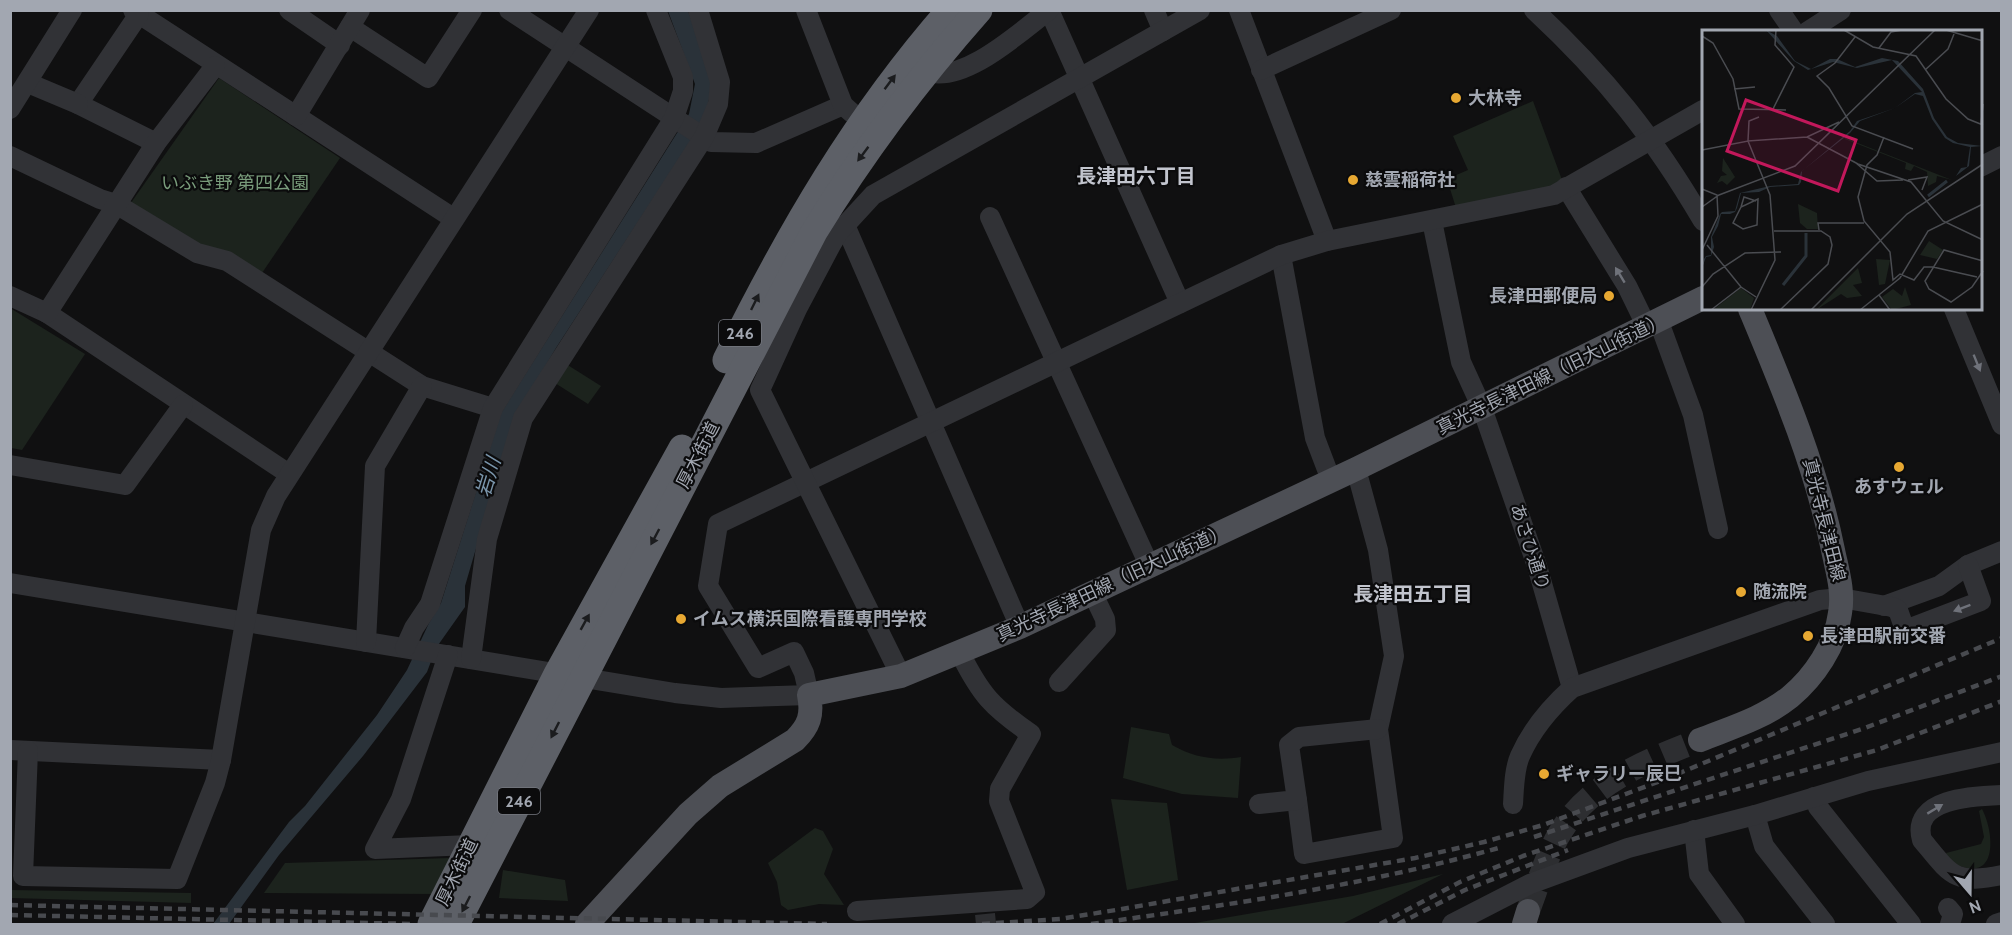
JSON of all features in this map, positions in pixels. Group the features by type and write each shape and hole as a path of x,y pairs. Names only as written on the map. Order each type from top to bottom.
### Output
{"highway":[{"name":"厚木街道","path":"456,924 569,676 764,283 813,198 852,113 908,58 950,10"},
{"name":"厚木街道","path":"431,924 470,845 569,676 814,232 856,165 925,71 979,10"}],"main road":[{"name":"真光寺長津田線（旧大山街道）","path":"809,695 901,676 1020,627 1356,469 1702,299"},
{"name":"真光寺長津田線","path":"1700,740 1771,710 1803,684 1831,643 1840,615 1839,578 1817,479 1750,310"},
{"path":"587,924 704,800 720,786 800,736 811,719 809,695"}],"street":[{"path":"10,109 72,10"},
{"path":"289,10 340,45"},
{"path":"296,116 355,19 428,78 472,10"},
{"path":"508,10 711,142 725,144 756,143 852,113 806,10"},
{"path":"221,760 20,751 23,876 177,879 215,783 221,760 261,530 276,496 589,10"},
{"path":"407,649 414,628 430,604 493,408 675,119 683,91 683,77 656,10"},
{"path":"471,659 487,539 523,417 703,137 718,104 720,82 698,10"},
{"path":"925,71 935,76 979,61 1049,10 1180,303"},
{"path":"1154,10 1163,31"},
{"path":"901,676 760,390 797,309 832,243 845,225 873,195 1200,10"},
{"path":"1239,10 1327,241"},
{"path":"1261,70 1391,10"},
{"path":"1534,10 1608,83 1652,140 1702,219"},
{"path":"1779,10 1793,30"},
{"path":"1810,30 1841,10"},
{"path":"78,104 136,12 203,54 215,66 453,218"},
{"path":"47,313 156,143 215,66"},
{"path":"28,83 78,104 156,143"},
{"path":"10,583 569,676 721,698 809,695 804,673 794,652 758,668 708,586 718,524 1281,255 1327,241 1554,195 1702,111"},
{"path":"10,156 100,199 116,204 197,253 227,261 422,386 493,408"},
{"path":"1982,166 2001,156"},
{"path":"1566,187 1626,286 1653,324 1693,415 1718,529"},
{"path":"990,217 1150,567"},
{"name":"あさひ通り","path":"1432,221 1461,362 1482,408 1537,566 1572,688"},
{"path":"845,225 1020,627"},
{"path":"1281,255 1315,438 1331,480"},
{"path":"10,296 47,313 289,474"},
{"path":"1954,310 2001,424"},
{"path":"366,642 375,465 422,386"},
{"path":"10,465 124,485 183,405"},
{"path":"1356,469 1378,550 1394,656 1378,729 1393,838 1304,854 1289,746 1299,737 1378,729"},
{"path":"1884,606 1938,586 1968,565 2001,551"},
{"path":"1513,804 1520,756 1545,717 1572,688 1808,603 1841,598 1884,606 1898,610 1905,630 1981,601 1968,565"},
{"path":"1059,682 1106,630 1105,619 1093,594"},
{"path":"857,911 985,908 1027,898 1035,892 999,801 1000,789 1004,780 1030,734 997,711 978,689 960,653"},
{"path":"446,655 401,799 375,849 470,845"},
{"path":"1452,924 1562,870 1628,848 1755,815 1868,781 2001,752"},
{"path":"2001,795 1938,805 1926,813 1920,833 1922,840 1953,874 1966,880 2001,875"},
{"path":"1814,797 1818,807 1911,924"},
{"path":"1259,804 1297,800"},
{"path":"1755,815 1764,846 1825,924"},
{"path":"1694,830 1699,874 1735,924"},
{"path":"1996,924 2001,922"}],"green space":[{"name":"いぶき野 第四公園","path":"219,78 340,158 260,276 197,249 128,207"},
{"path":"1533,101 1562,180 1551,188 1456,208 1447,179 1468,170 1453,136"},
{"path":"10,308 85,354 22,450 11,448"},
{"path":"566,364 601,386 588,404 555,383"},
{"path":"1131,727 1169,734 1172,745 1197,756 1223,759 1241,757 1238,798 1182,794 1123,778"},
{"path":"1111,799 1167,803 1178,880 1127,890"},
{"path":"1982,809 1989,828 1988,859 1983,865 1975,868 1960,866 1953,862 1946,853 1981,844 1984,837 1979,811"},
{"path":"815,828 823,831 833,849 824,874 844,905 819,904 788,910 781,905 777,882 768,863"},
{"path":"451,858 434,894 264,893 285,863"},
{"path":"503,870 565,880 568,901 499,898"},
{"path":"1443,874 1342,924 1189,924 1353,896"},
{"path":"11,890 191,893 191,903 11,898"}],"water":[{"name":"岩川","path":"668,11 688,11 713,79 705,119 556,348 514,419 465,586 465,607 436,648 427,672 363,756 279,855 229,924 213,924 289,822 305,806 377,715 407,670 441,603 501,413 689,114 695,84"}],"tunnel":[{"path":"1528,911 1557,838 1569,819 1584,803 1601,789 1639,766 1700,740"},
{"path":"985,914 986,924"}],"railway":[{"path":"982,924 1060,919 1122,909 1415,858 1484,842 1543,825 1663,780 2002,638"},
{"path":"1534,837 1862,729 2002,676"},
{"path":"1380,924 1460,882 1523,856 1642,816 1877,750 2002,701"},
{"path":"1091,924 1298,893 1401,872 1502,847"},
{"path":"1398,924 1465,890 1568,850"},
{"path":"10,905 827,924"},
{"path":"10,915 413,924"}],"place":[{"name":"大林寺","path":"1456,98"},
{"name":"慈雲稲荷社","path":"1353,180"},
{"name":"長津田郵便局","path":"1609,296"},
{"name":"あすウェル","path":"1899,467"},
{"name":"随流院","path":"1741,592"},
{"name":"イムス横浜国際看護専門学校","path":"681,619"},
{"name":"長津田駅前交番","path":"1808,636"},
{"name":"ギャラリー辰巳","path":"1544,774"}],"district":[{"name":"長津田六丁目","path":"1136,176"},
{"name":"長津田五丁目","path":"1413,594"}]}
